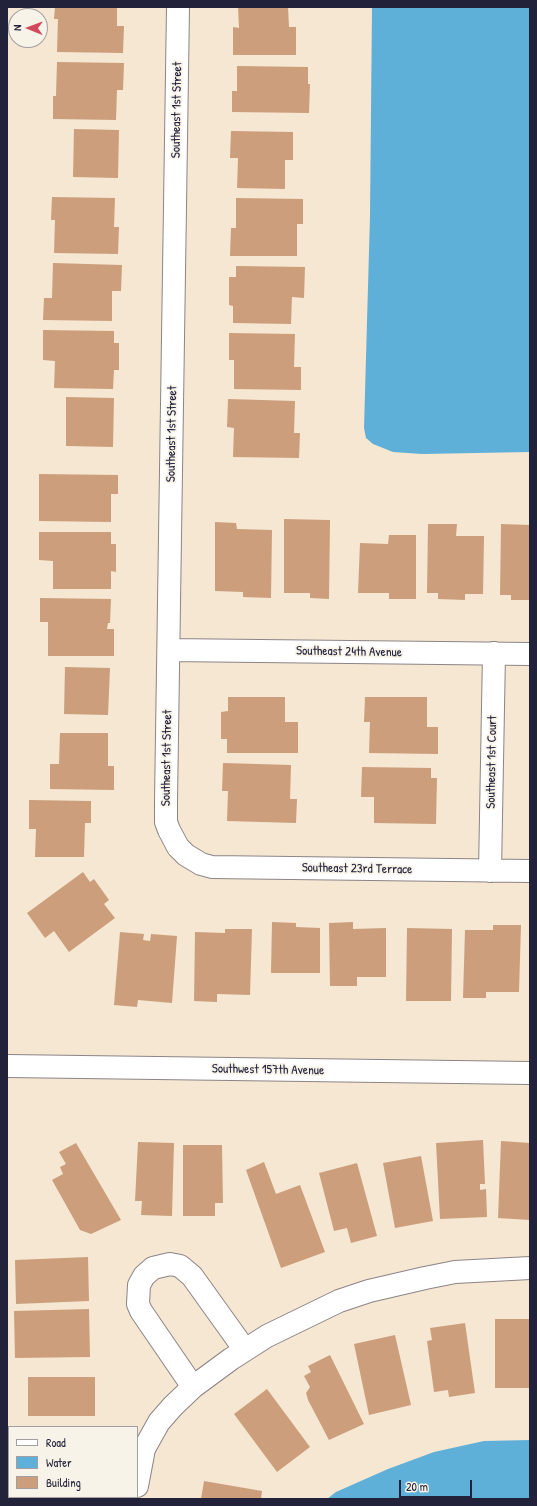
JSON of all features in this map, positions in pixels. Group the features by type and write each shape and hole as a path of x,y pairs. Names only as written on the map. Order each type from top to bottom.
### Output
{"street":[{"name":"Southeast 1st Street","path":"178,7 166,822 173,839 186,855"},
{"name":"Southeast 24th Avenue","path":"169,650 530,654"},
{"name":"Southeast 1st Court","path":"490,871 494,653"},
{"name":"Southeast 23rd Terrace","path":"186,855 201,864 212,867 530,871"},
{"name":"Southwest 157th Avenue","path":"7,1066 530,1073"},
{"path":"193,1387 138,1304 139,1285 144,1276 153,1268 170,1264 177,1265 192,1276 245,1350"},
{"path":"138,1481 144,1449 151,1434 173,1406 193,1387 267,1336 332,1304 369,1291 455,1272 530,1268"}],"water":[{"path":"372,7 530,7 530,452 422,454 393,452 373,444 366,438 364,428 370,216"},
{"path":"530,1440 530,1499 327,1499 336,1492 388,1469 434,1452 484,1441"}],"building":[{"path":"55,7 117,7 117,26 124,26 123,53 57,52 58,19 54,19"},
{"path":"238,7 288,7 289,27 296,27 296,55 233,55 233,27 239,28"},
{"path":"57,62 124,63 123,90 117,90 116,120 53,119 53,96 56,96"},
{"path":"237,66 308,67 308,84 310,84 309,113 232,112 232,91 237,91"},
{"path":"74,129 119,130 118,178 73,177"},
{"path":"231,131 293,132 293,160 285,160 285,189 237,188 238,158 230,158"},
{"path":"52,197 115,198 114,227 119,227 118,254 54,253 55,220 51,220"},
{"path":"236,198 303,199 303,224 297,224 297,256 230,256 231,228 236,228"},
{"path":"53,263 122,265 121,291 112,291 112,321 43,320 44,298 52,298"},
{"path":"236,266 305,267 304,298 292,297 291,324 233,323 233,306 229,305 229,277 236,277"},
{"path":"43,330 114,331 114,343 119,343 119,370 114,370 113,389 54,388 55,361 43,360"},
{"path":"229,333 295,334 294,367 301,367 301,390 234,389 234,360 229,360"},
{"path":"66,397 114,398 113,447 66,446"},
{"path":"228,399 295,401 294,433 300,433 299,458 233,457 234,428 227,427"},
{"path":"39,474 118,475 118,494 111,494 111,522 39,521"},
{"path":"284,519 330,520 329,599 310,598 310,593 284,593"},
{"path":"215,522 236,523 237,529 272,530 271,598 243,597 243,592 215,591"},
{"path":"428,524 457,524 456,536 484,536 483,594 465,594 465,600 438,599 438,593 427,593"},
{"path":"501,524 530,525 530,600 511,600 511,595 500,595"},
{"path":"39,532 111,532 111,544 116,544 116,572 111,571 111,589 53,589 53,561 39,560"},
{"path":"389,535 416,535 416,599 389,599 389,593 358,593 360,543 388,544"},
{"path":"40,598 111,599 110,623 108,623 107,629 114,629 114,656 48,656 48,622 40,622"},
{"path":"65,667 110,668 108,715 64,714"},
{"path":"228,697 285,697 285,722 298,722 298,753 227,753 227,739 221,739 221,712 228,711"},
{"path":"365,697 427,697 427,727 438,727 438,754 369,753 370,722 364,722"},
{"path":"60,733 108,733 108,766 114,766 114,790 50,789 50,764 59,764"},
{"path":"223,763 291,765 290,799 297,799 296,823 227,821 228,791 222,791"},
{"path":"362,767 431,768 431,778 437,778 436,824 374,823 374,797 361,797"},
{"path":"29,800 91,801 91,823 85,823 84,857 35,857 36,829 29,829"},
{"path":"83,872 90,882 94,879 109,900 104,904 115,918 69,952 54,931 45,938 27,913"},
{"path":"272,922 296,923 296,927 320,928 320,973 271,973"},
{"path":"353,922 353,929 386,928 386,977 357,977 357,986 330,986 329,923"},
{"path":"493,925 521,925 519,992 486,992 486,998 463,998 465,930 493,930"},
{"path":"407,928 452,929 451,1001 406,1001"},
{"path":"225,929 252,929 250,995 217,994 217,1002 194,1001 195,932 225,933"},
{"path":"120,932 144,934 143,940 150,941 151,934 177,936 172,1003 138,1000 137,1007 114,1005"},
{"path":"483,1140 485,1184 480,1184 480,1190 486,1189 487,1217 440,1219 436,1143"},
{"path":"501,1141 530,1143 530,1220 498,1218"},
{"path":"138,1142 174,1143 172,1216 141,1215 142,1201 135,1201"},
{"path":"76,1143 121,1220 91,1234 80,1230 52,1180 63,1174 60,1167 66,1164 59,1152"},
{"path":"183,1145 222,1145 223,1203 215,1203 215,1216 183,1216"},
{"path":"421,1156 433,1221 395,1228 383,1163"},
{"path":"264,1162 276,1194 300,1185 325,1252 281,1268 246,1170"},
{"path":"357,1163 377,1236 351,1243 347,1228 334,1231 319,1173"},
{"path":"88,1257 89,1301 16,1304 15,1260"},
{"path":"89,1309 90,1357 15,1358 14,1311"},
{"path":"495,1319 529,1319 529,1388 495,1388"},
{"path":"465,1323 475,1393 449,1397 448,1390 434,1392 427,1341 432,1340 430,1328"},
{"path":"395,1335 411,1405 369,1415 354,1344"},
{"path":"330,1355 364,1424 329,1440 308,1400 306,1393 310,1387 304,1376 311,1372 308,1366"},
{"path":"28,1377 95,1377 95,1416 28,1416"},
{"path":"267,1389 310,1447 277,1472 234,1414"},
{"path":"204,1481 262,1491 261,1499 201,1499"},
{"path":"16,1498 74,1498 74,1499"}]}
